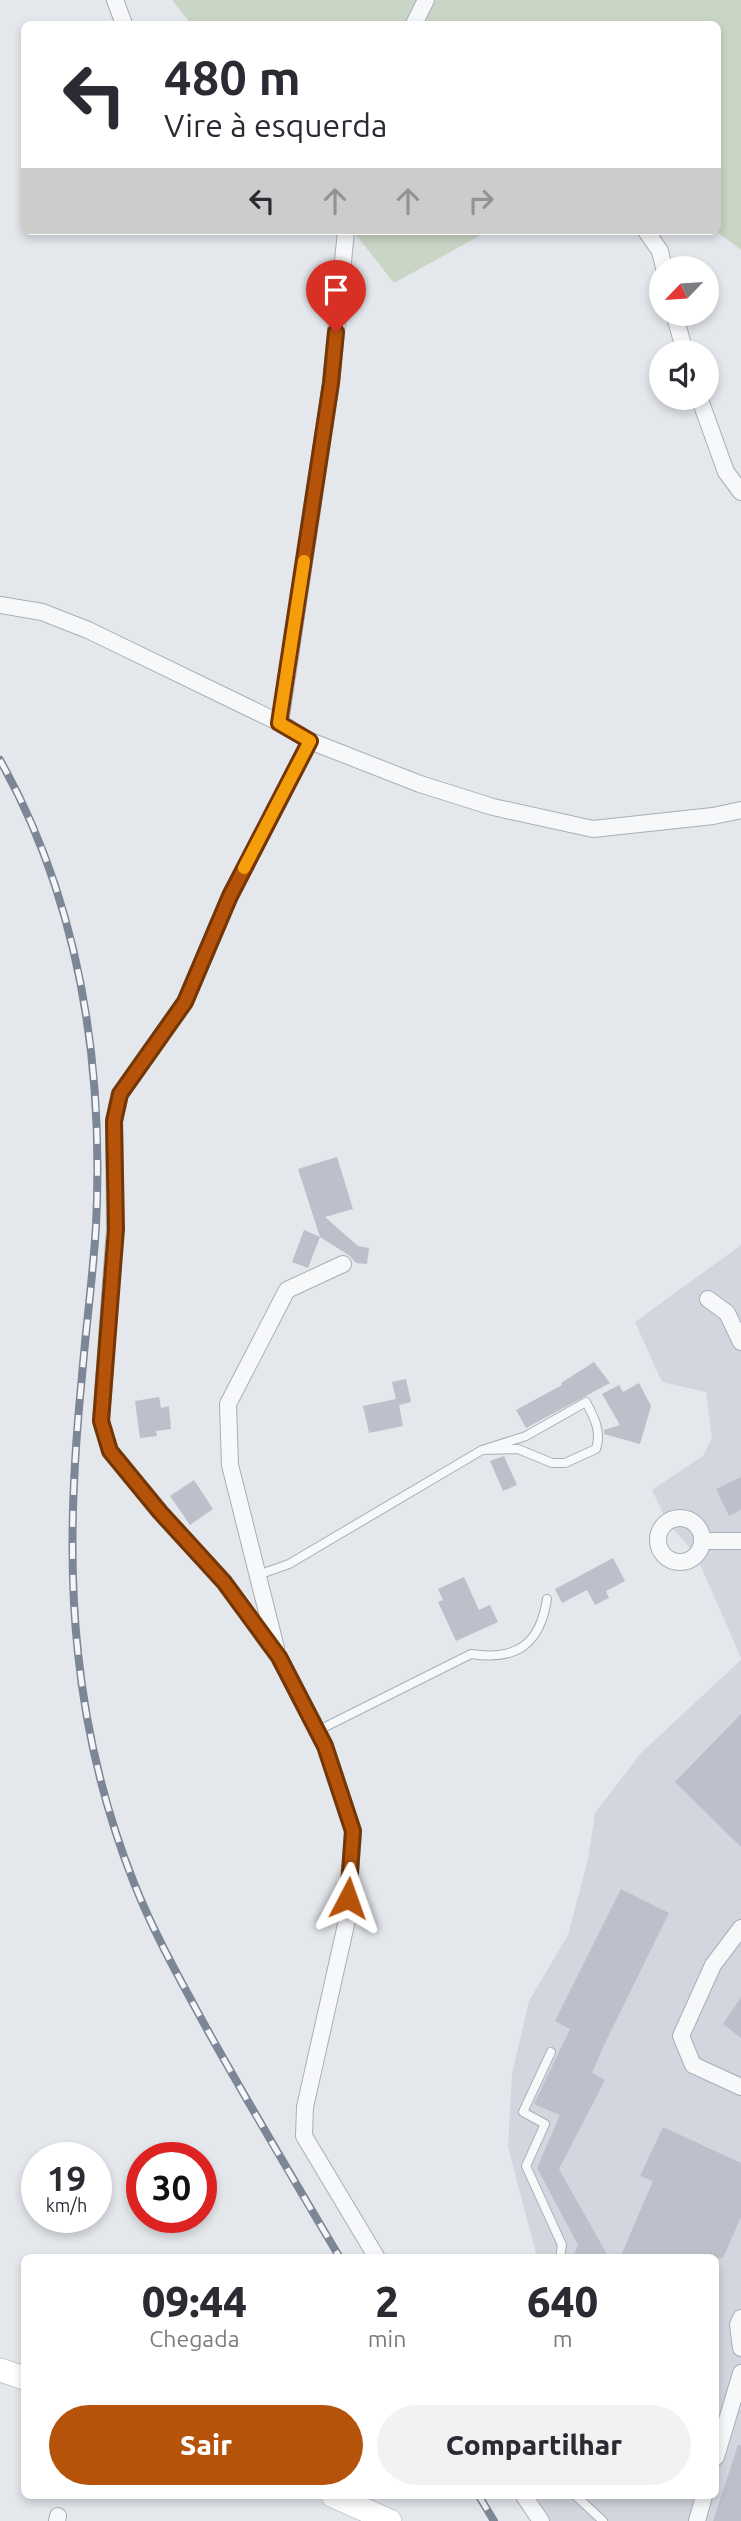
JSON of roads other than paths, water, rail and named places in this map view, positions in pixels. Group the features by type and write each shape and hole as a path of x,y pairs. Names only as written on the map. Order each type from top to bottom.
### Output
{"main road":[{"path":"0,2370 21,2377"},
{"path":"340,2499 390,2521"}],"street":[{"path":"115,0 123,21"},
{"path":"416,21 426,0"},
{"path":"279,723 331,383 346,235"},
{"path":"649,235 661,256"},
{"path":"704,410 726,472 741,492"},
{"path":"0,605 43,612 88,630 279,723 310,741 420,784 493,807 593,829 713,816 741,810"},
{"path":"310,741 230,896 185,1002 120,1094 114,1121 116,1229 101,1421 110,1451 160,1512 224,1582 279,1657 325,1746 353,1831 347,1920 305,2107 304,2136 375,2254"},
{"path":"279,1657 230,1465 228,1404 287,1290 343,1264"},
{"path":"708,1300 727,1313 741,1342"},
{"path":"702,1541 741,1541"},
{"path":"741,1928 713,1965 681,2036 693,2065 741,2087"},
{"path":"741,2318 738,2325 741,2348"},
{"path":"719,2447 741,2374"},
{"path":"526,2499 541,2521"},
{"path":"697,2521 703,2499"}],"lane":[{"path":"258,1575 289,1564 482,1450 526,1436 586,1402 595,1420 599,1440 596,1449 565,1463 537,1459 518,1449 482,1450"},
{"path":"317,1731 471,1654 494,1655 524,1647 536,1635 544,1620 547,1599"},
{"path":"551,2052 523,2112 544,2124 526,2166 562,2245 561,2254"},
{"path":"579,2499 603,2521"}],"railway":[{"path":"0,760 27,814 50,870 68,928 81,986 96,1105 96,1226 76,1445 72,1549 78,1653 98,1770 124,1855 159,1940 224,2060 338,2254"},
{"path":"481,2499 494,2521"}]}
